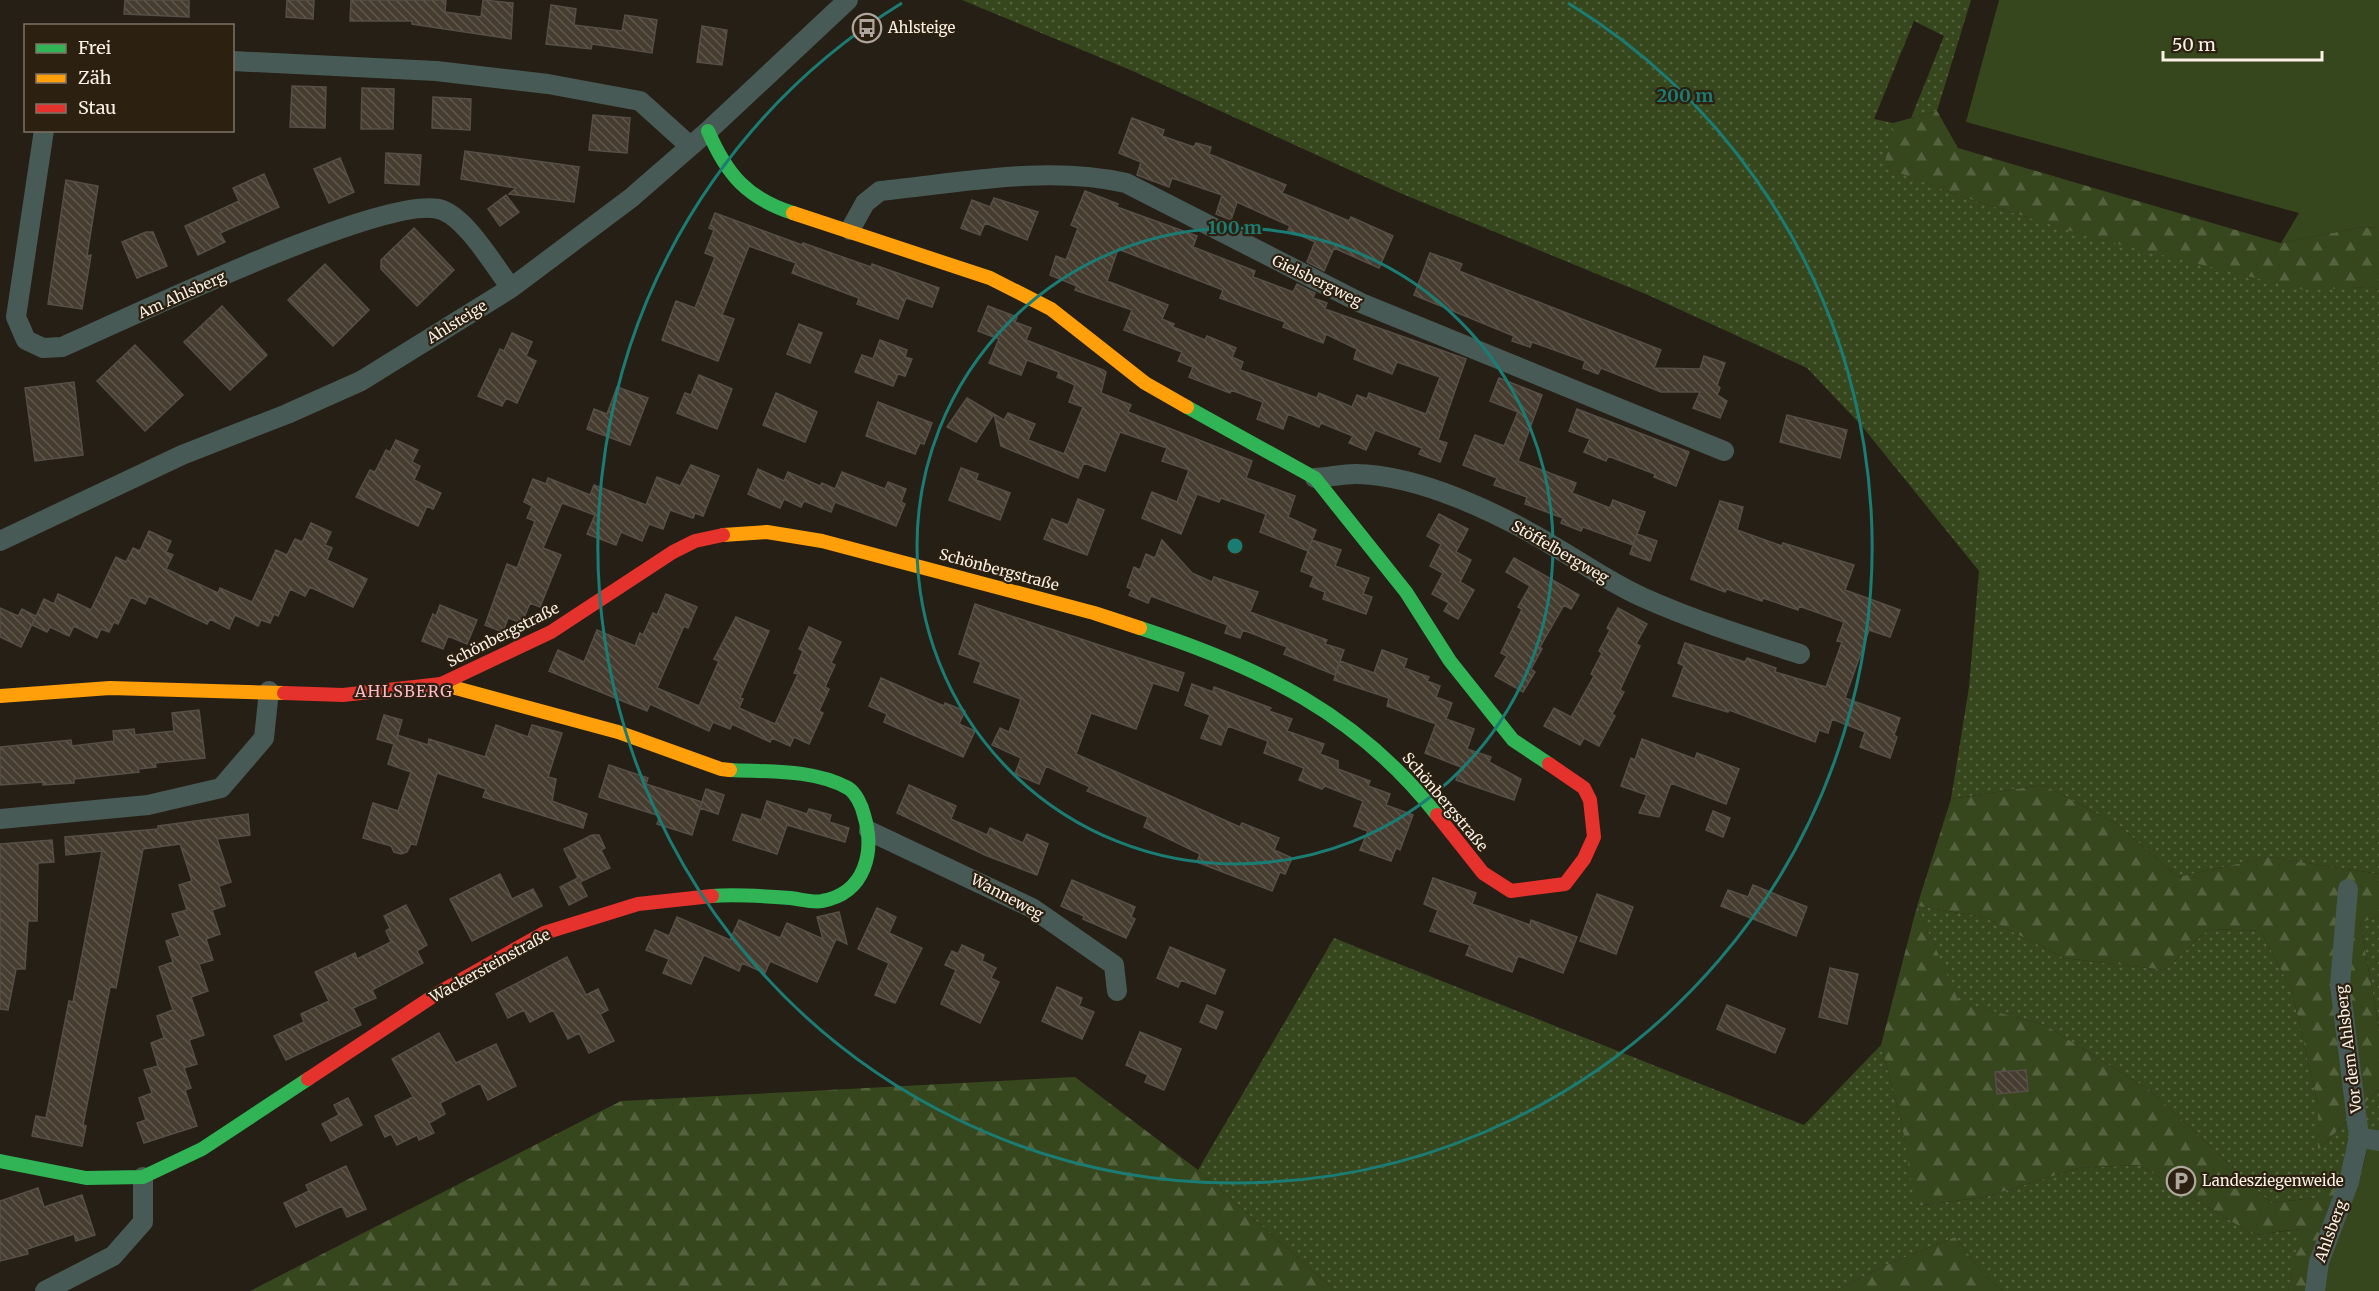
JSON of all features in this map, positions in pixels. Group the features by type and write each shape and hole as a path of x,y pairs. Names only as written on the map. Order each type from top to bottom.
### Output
{"street":[{"name":"Ahlsteige","path":"0,541 182,455 287,414 361,381 511,288 631,198 708,131 848,0"},
{"path":"234,61 436,71 548,84 640,101 690,146"},
{"name":"Schönbergstraße","path":"0,696 110,688 343,695 441,684 551,632 673,552 695,541 716,536 767,532 811,539 1094,613 1201,648 1308,699 1346,724 1388,759 1420,793 1483,873 1511,891 1534,890 1565,884 1584,859 1594,837 1590,800 1584,788 1513,740 1450,661 1406,592 1315,478 1145,383 1051,309 990,278 850,230 771,206 742,188 722,164 708,131"},
{"name":"Am Ahlsberg","path":"44,132 16,317 26,340 43,348 62,347 307,240 383,215 425,207 443,210 460,222 511,288"},
{"name":"Gielsbergweg","path":"850,230 865,203 880,190 1063,174 1094,176 1126,183 1361,303 1724,451"},
{"name":"Stöffelbergweg","path":"1315,478 1357,474 1439,491 1489,512 1642,597 1730,632 1800,654"},
{"name":"Wackersteinstraße","path":"0,1161 86,1178 143,1177 202,1149 438,993 544,933 639,904 735,894 822,901 844,891 860,878 870,850 869,831 862,806 850,789 818,776 721,769 618,732 441,684"},
{"path":"0,819 148,805 221,788 264,738 269,691"},
{"name":"Wanneweg","path":"869,831 1032,908 1114,965 1117,991"},
{"name":"Vor dem Ahlsberg","path":"2348,889 2340,985 2359,1137"},
{"path":"2359,1137 2379,1141"},
{"name":"Ahlsberg","path":"2315,1291 2319,1262 2349,1182 2359,1137"},
{"path":"45,1291 113,1256 143,1222 143,1177"}],"green space":[{"path":"962,0 1971,0 1937,111 1911,118 1944,36 1914,21 1874,119 1893,123 1885,167 1960,196 2094,238 2304,289 2373,287 2379,290 2379,874 2268,857 2178,877 2117,824 2043,785 1951,799 1969,687 1979,571 1861,425 1807,368 1648,295 1400,193 1135,72"},
{"path":"1999,0 2379,0 2379,228 2362,227 2281,243 2299,213 1966,122"},
{"path":"1937,111 1958,148 2280,243 2362,227 2379,228 2379,290 2373,287 2304,290 2093,238 1960,196 1884,167 1893,123"},
{"path":"2043,785 2117,824 2178,877 2268,857 2379,874 2379,916 2360,923 2379,1027 2379,1089 2318,1150 2318,1105 2292,991 2261,931 2209,929 2165,970 2064,958 1984,917 1917,906 1951,799"},
{"path":"1917,906 1984,917 2064,958 2165,970 2209,929 2261,931 2292,991 2318,1105 2318,1150 2379,1089 2379,1291 2358,1186 2367,1152 2315,1198 2271,1203 2151,1091 2045,1025 1958,1002"},
{"path":"1917,906 1959,1002 2045,1025 2151,1091 2271,1203 2315,1198 2367,1151 2324,1291 2288,1291 2300,1229 2254,1235 2139,1165 2079,1168 1985,1197 1915,1206 1902,1125 1881,1045"},
{"path":"2379,916 2379,1027 2360,923"},
{"path":"1334,938 1804,1125 1881,1045 1902,1125 1916,1206 1985,1197 2079,1168 2139,1165 2254,1235 2301,1229 2288,1291 2003,1291 1985,1276 1955,1237 1884,1266 1835,1291 1336,1291 1198,1170"},
{"path":"1075,1077 1198,1170 1336,1291 250,1291 621,1101"},
{"path":"2367,1151 2379,1153 2379,1291 2324,1291 2326,1267 2358,1186"},
{"path":"1955,1237 1985,1276 2003,1291 1835,1291 1884,1266"}],"building":[{"path":"125,0 189,0 189,17 124,14"},
{"path":"287,0 314,0 313,19 286,17"},
{"path":"351,0 446,0 445,12 481,17 483,0 513,3 511,39 412,24 412,21 350,21"},
{"path":"551,5 576,9 574,25 622,31 625,15 657,20 652,53 592,44 591,49 546,44"},
{"path":"702,26 727,30 722,65 697,62"},
{"path":"292,86 326,87 325,128 290,127"},
{"path":"362,88 394,89 393,129 361,129"},
{"path":"433,97 471,99 470,130 432,128"},
{"path":"593,115 630,118 627,153 589,150"},
{"path":"1132,118 1164,130 1162,136 1194,147 1196,143 1211,147 1209,154 1286,185 1282,193 1349,221 1351,217 1393,236 1379,268 1334,248 1324,271 1307,262 1315,242 1288,230 1290,226 1237,202 1231,220 1216,214 1222,195 1172,178 1169,187 1137,175 1141,162 1119,153"},
{"path":"465,151 579,167 574,202 509,194 516,188 461,179"},
{"path":"386,153 421,155 419,185 385,183"},
{"path":"340,158 354,192 329,203 314,169"},
{"path":"264,174 279,207 220,233 225,242 198,255 185,226 239,201 233,188"},
{"path":"66,180 98,186 87,256 91,255 82,309 48,304"},
{"path":"1085,191 1118,204 1117,207 1197,236 1193,247 1255,271 1253,277 1293,292 1297,284 1315,293 1313,298 1327,303 1325,309 1466,359 1438,440 1447,443 1440,462 1419,454 1422,448 1375,430 1366,450 1349,443 1353,436 1321,423 1319,427 1288,414 1283,429 1257,419 1263,402 1231,390 1230,393 1189,377 1193,367 1178,361 1182,352 1124,330 1132,310 1075,290 1077,286 1050,275 1056,256 1066,260 1078,228 1071,225","holes":["1118,249 1223,290 1220,298 1285,322 1283,327 1323,343 1326,334 1357,349 1354,359 1392,374 1397,362 1440,377 1426,414 1369,393 1367,399 1357,395 1352,407 1319,393 1317,398 1240,370 1243,362 1232,357 1236,348 1207,336 1205,340 1173,327 1174,324 1162,319 1168,305 1107,281"]},
{"path":"506,195 519,212 500,226 488,209"},
{"path":"994,198 1038,212 1027,240 985,223 980,235 961,228 972,200 990,207"},
{"path":"715,213 802,245 803,243 871,267 872,264 939,288 932,307 906,298 898,319 857,304 859,298 792,273 796,263 749,246 722,315 734,319 718,361 662,340 676,301 695,308 715,257 705,253 714,230 709,228"},
{"path":"414,228 454,270 417,306 381,269 381,260"},
{"path":"146,232 153,232 167,266 137,278 122,242"},
{"path":"1430,253 1462,264 1459,271 1661,350 1654,368 1700,369 1704,356 1725,363 1717,385 1720,388 1717,395 1727,401 1720,418 1693,408 1700,392 1661,392 1601,368 1598,374 1583,368 1585,361 1532,342 1530,347 1512,341 1514,336 1414,295"},
{"path":"325,264 369,310 333,346 288,300"},
{"path":"222,306 267,355 230,390 184,342"},
{"path":"988,306 1017,317 1015,322 1031,328 1026,340 1106,372 1101,393 1131,405 1128,412 1252,461 1246,478 1295,496 1288,517 1316,530 1308,551 1260,532 1266,514 1221,498 1219,502 1197,494 1181,534 1142,518 1152,492 1177,502 1189,470 1162,461 1167,448 1120,432 1105,471 1084,463 1078,478 1001,446 994,414 1004,420 1008,413 1035,424 1028,440 1064,454 1083,407 1069,402 1075,385 1057,377 1059,372 1027,360 1021,375 989,363 999,339 978,331"},
{"path":"799,324 822,333 810,363 787,354"},
{"path":"512,333 532,342 526,356 536,361 517,403 506,398 502,406 478,396 500,349 504,351"},
{"path":"880,340 907,350 905,357 912,359 905,376 898,374 893,386 855,372 862,355 873,359"},
{"path":"135,345 183,395 145,431 97,381"},
{"path":"699,375 732,389 717,429 677,413 685,393 691,395"},
{"path":"1499,378 1542,395 1518,461 1576,483 1572,493 1610,508 1613,500 1645,512 1633,545 1583,527 1581,531 1561,523 1563,518 1525,504 1527,497 1494,485 1497,478 1463,465 1475,435 1504,446 1518,412 1490,401"},
{"path":"74,382 83,455 35,461 25,388"},
{"path":"617,387 648,398 630,445 587,429 594,409 607,414"},
{"path":"776,393 817,412 805,442 763,425"},
{"path":"967,398 994,414 976,442 947,427"},
{"path":"878,402 932,423 924,444 920,443 915,454 866,436"},
{"path":"1577,409 1689,452 1676,486 1654,477 1655,474 1608,456 1606,461 1584,452 1590,439 1569,431"},
{"path":"1787,415 1847,430 1840,458 1780,442"},
{"path":"396,440 418,450 412,462 420,466 414,480 441,493 433,509 427,506 418,526 356,497 370,470 375,472 386,450 390,452"},
{"path":"691,465 719,476 703,516 695,513 693,518 670,510 663,529 649,524 642,541 621,532 616,545 587,534 595,515 562,503 543,548 561,555 540,607 530,603 522,623 508,618 503,632 485,625 507,564 517,568 535,521 527,518 532,506 524,502 533,479 546,484 548,478 590,495 594,485 646,505 657,477 680,486"},
{"path":"961,468 978,474 976,480 1010,493 1000,520 949,500"},
{"path":"758,469 784,481 788,472 820,486 822,483 835,489 842,472 885,489 888,482 906,489 901,502 905,504 896,526 835,502 831,512 804,501 801,507 784,499 780,508 748,494"},
{"path":"1078,499 1104,510 1087,555 1044,539 1052,519 1068,525"},
{"path":"1720,501 1743,507 1737,530 1782,546 1783,543 1854,565 1845,590 1900,610 1890,637 1869,630 1845,698 1900,718 1890,758 1860,747 1865,732 1832,719 1828,733 1819,730 1815,742 1729,710 1728,712 1673,696 1684,666 1678,663 1685,643 1745,662 1747,658 1776,668 1775,672 1826,687 1842,642 1837,641 1844,622 1799,606 1798,610 1727,589 1725,592 1691,579"},
{"path":"1439,514 1468,529 1456,552 1471,560 1460,582 1474,590 1458,619 1444,611 1449,603 1432,594 1443,573 1430,566 1441,544 1427,536"},
{"path":"311,523 331,532 325,545 332,548 327,560 367,579 353,607 310,587 305,596 290,589 278,616 274,614 270,623 261,620 258,626 235,615 229,629 210,619 207,624 149,596 145,604 131,597 118,624 114,622 109,632 101,629 97,638 74,626 69,636 50,627 47,632 32,625 44,599 54,604 58,594 91,610 116,557 126,562 133,548 140,551 149,531 171,541 166,552 173,555 166,569 218,593 220,588 252,602 276,550 287,555 295,539 302,542"},
{"path":"1637,534 1657,541 1650,561 1630,554"},
{"path":"1162,540 1192,573 1212,582 1214,577 1258,592 1250,612 1327,640 1325,644 1344,650 1335,675 1284,654 1287,647 1243,630 1240,638 1225,633 1228,625 1151,596 1148,603 1129,595 1132,589 1127,587 1134,567 1140,570 1146,554 1155,558"},
{"path":"1312,540 1341,550 1335,566 1369,578 1363,594 1372,597 1366,614 1323,599 1325,592 1310,586 1314,576 1301,571"},
{"path":"1514,558 1579,595 1571,609 1564,605 1540,647 1542,649 1531,669 1535,672 1523,692 1495,676 1507,656 1501,653 1522,609 1518,607 1530,586 1506,572"},
{"path":"666,594 697,607 688,628 684,626 657,688 699,706 719,661 714,659 736,617 769,631 740,698 743,699 739,708 775,724 798,674 794,673 803,651 799,649 809,627 841,642 831,663 835,665 825,687 829,689 819,711 823,713 809,744 794,737 790,746 772,738 770,742 732,724 730,729 713,722 709,731 650,704 647,711 549,671 558,650 584,662 597,630 635,646 640,633 643,635 653,613 657,615"},
{"path":"975,604 1184,673 1178,691 1153,683 1136,729 1091,713 1076,754 1240,827 1242,823 1279,838 1274,850 1292,858 1285,874 1280,872 1272,891 1197,862 1200,854 1144,827 1148,817 1087,791 1090,787 1046,766 1039,784 1015,774 1021,758 992,745 1000,728 1009,732 1021,699 974,682 981,662 959,654"},
{"path":"440,605 477,620 467,644 448,636 443,649 422,641 433,614 436,616"},
{"path":"0,608 18,616 22,609 36,616 21,647 0,637"},
{"path":"1618,608 1647,624 1636,644 1640,646 1620,690 1624,692 1612,714 1615,716 1599,746 1584,738 1580,745 1544,726 1554,708 1571,717 1594,676 1591,674 1602,653 1599,651 1610,630 1607,628"},
{"path":"1382,650 1407,659 1404,668 1429,677 1427,681 1440,686 1436,697 1452,703 1446,719 1474,729 1467,749 1491,757 1489,762 1521,779 1514,800 1456,780 1461,767 1425,753 1436,724 1387,706 1389,698 1334,680 1340,661 1374,673"},
{"path":"881,678 944,706 945,703 965,711 959,724 975,731 963,757 884,722 887,714 869,706"},
{"path":"1192,684 1213,692 1214,687 1271,708 1269,711 1292,719 1287,731 1324,744 1320,754 1338,761 1338,769 1370,781 1368,786 1390,794 1386,805 1413,815 1400,850 1396,848 1391,861 1360,850 1368,831 1354,826 1363,801 1325,786 1322,789 1299,780 1304,768 1264,753 1268,741 1228,726 1221,745 1201,738 1210,715 1185,705"},
{"path":"199,710 205,758 155,763 156,767 138,769 139,772 74,779 74,783 43,785 43,782 0,785 0,747 71,740 72,746 114,741 113,731 134,729 135,735 174,731 172,713"},
{"path":"384,715 402,720 398,735 428,745 429,739 485,757 496,725 528,737 532,725 562,733 548,777 556,779 552,801 587,814 583,828 483,797 486,789 437,773 416,845 411,844 407,852 401,854 394,852 391,846 363,838 373,803 398,811 411,772 388,764 394,744 377,739"},
{"path":"1642,739 1695,759 1697,753 1739,769 1726,804 1671,783 1659,817 1639,813 1647,795 1621,786 1631,758 1635,760"},
{"path":"609,765 648,778 646,784 702,802 692,835 657,824 660,816 599,797"},
{"path":"909,785 956,806 951,819 987,835 990,828 1023,843 1027,834 1048,844 1037,875 985,855 897,813"},
{"path":"706,789 724,795 718,814 700,808"},
{"path":"767,801 807,814 809,809 831,815 829,822 849,828 845,842 787,825 777,854 733,840 742,814 761,820"},
{"path":"1713,811 1730,818 1723,837 1706,830"},
{"path":"248,814 250,835 217,839 231,882 219,886 225,906 212,910 220,934 206,939 213,960 199,964 208,991 191,997 204,1035 189,1040 197,1064 184,1068 191,1088 185,1090 197,1126 144,1143 137,1123 146,1120 139,1098 152,1093 144,1070 158,1066 151,1043 164,1038 157,1016 173,1010 159,967 173,962 166,941 180,936 172,914 187,910 179,885 192,881 180,844 143,849 116,988 110,987 83,1125 86,1126 82,1146 32,1136 36,1116 46,1118 69,1001 73,1002 102,851 66,855 65,837 158,829 158,826"},
{"path":"592,835 599,835 605,848 601,850 610,868 580,882 587,896 569,905 560,887 578,878 564,849"},
{"path":"52,840 54,862 38,863 37,921 28,921 25,969 16,969 8,1010 0,1009 0,844"},
{"path":"500,874 512,899 533,889 542,906 472,941 450,899"},
{"path":"1433,878 1476,893 1472,904 1530,925 1531,920 1577,937 1563,973 1518,956 1512,972 1466,955 1470,945 1430,931 1438,910 1424,904"},
{"path":"1072,880 1135,907 1131,917 1135,919 1126,938 1083,919 1084,916 1061,906"},
{"path":"1753,885 1807,907 1796,936 1721,906 1728,890 1748,897"},
{"path":"1597,894 1633,907 1616,954 1580,941"},
{"path":"406,905 427,945 417,951 423,963 372,990 376,998 353,1008 361,1025 286,1060 274,1036 304,1022 301,1014 329,1001 315,972 355,953 357,959 391,942 386,931 390,928 384,916"},
{"path":"877,908 896,917 889,933 922,948 895,1003 875,995 889,963 858,949"},
{"path":"839,912 847,944 836,939 817,982 770,961 765,973 742,963 739,971 704,955 691,984 663,973 669,959 646,950 655,930 669,936 677,917 730,940 739,920 780,938 787,923 823,939 817,917"},
{"path":"962,945 984,955 982,961 996,968 991,978 999,982 980,1023 941,1004 956,970 945,965 952,951 958,954"},
{"path":"1170,947 1225,970 1215,994 1181,980 1178,987 1157,978"},
{"path":"567,957 586,995 598,989 608,1010 600,1014 614,1041 589,1053 579,1033 568,1039 553,1010 530,1022 524,1010 508,1018 496,994"},
{"path":"1830,968 1858,974 1847,1024 1819,1017"},
{"path":"1057,987 1082,998 1079,1006 1094,1012 1082,1039 1042,1021"},
{"path":"1207,1005 1223,1012 1216,1029 1200,1022"},
{"path":"1727,1005 1785,1029 1775,1053 1717,1029"},
{"path":"1140,1032 1181,1049 1164,1090 1145,1082 1148,1075 1126,1065"},
{"path":"439,1033 456,1063 496,1044 516,1086 488,1100 480,1083 440,1103 445,1114 429,1123 434,1133 419,1140 417,1135 397,1145 391,1134 385,1137 375,1116 413,1097 392,1059"},
{"path":"2026,1070 2028,1091 1997,1094 1995,1072"},
{"path":"348,1098 362,1125 331,1141 322,1124 339,1115 334,1105"},
{"path":"346,1166 366,1209 347,1217 342,1206 296,1227 284,1203 309,1191 306,1185"},
{"path":"38,1188 44,1207 82,1195 95,1235 76,1241 74,1234 27,1249 28,1254 0,1261 0,1201"}],"traffic: fast":[{"path":"708,131 715,147 740,183 763,200 793,213"},
{"path":"1187,407 1315,478 1406,592 1450,661 1513,740 1549,764"},
{"path":"1140,628 1226,659 1304,698 1340,722 1374,749 1437,815"},
{"path":"712,896 732,895 822,901 849,889 858,880 867,856 867,829 863,811 856,796 848,788 806,774 730,770"},
{"path":"0,1161 86,1178 143,1177 202,1149 308,1079"}],"traffic: slow":[{"path":"793,213 990,278 1051,309 1145,383 1187,407"},
{"path":"723,535 767,532 822,541 1094,613 1140,628"},
{"path":"441,684 618,732 721,769 730,770"},
{"path":"0,696 110,688 284,693"}],"traffic: jam":[{"path":"284,693 343,695 441,684 551,632 673,552 695,541 723,535"},
{"path":"1437,815 1483,873 1511,891 1565,884 1584,859 1594,837 1590,800 1584,788 1549,764"},
{"path":"308,1079 438,993 544,933 638,904 712,896"}],"place":[{"name":"Ahlsteige","path":"867,28"},
{"name":"Landesziegenweide","path":"2181,1181"}],"district":[{"name":"AHLSBERG","path":"404,691"}]}
